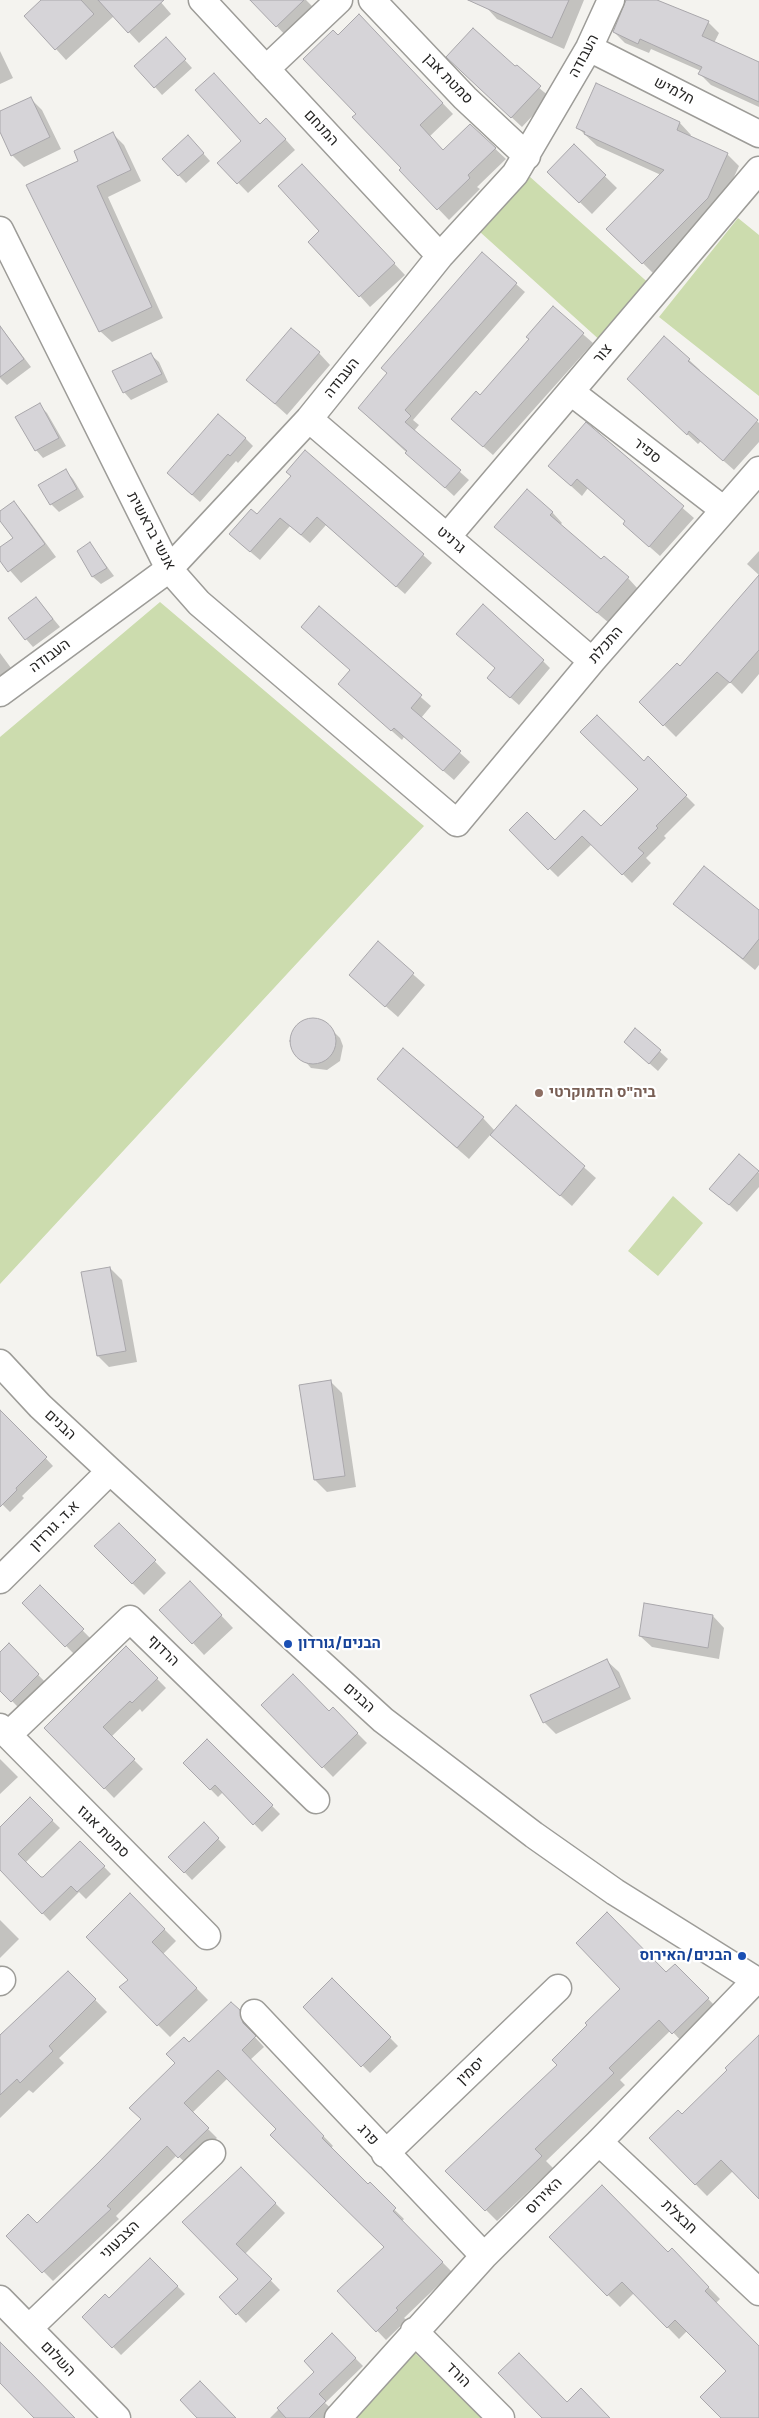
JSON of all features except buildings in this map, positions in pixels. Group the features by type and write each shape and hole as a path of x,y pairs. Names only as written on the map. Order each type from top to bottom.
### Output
{"street":[{"name":"המנחם","path":"202,0 440,256"},
{"path":"266,69 339,0"},
{"name":"סמטת אבן","path":"372,0 466,98 527,156"},
{"name":"העבודה","path":"0,693 169,568 309,419 440,256 515,174 589,48 611,0"},
{"name":"חלמיש","path":"589,48 759,134"},
{"name":"צור","path":"447,537 759,170"},
{"name":"אנשי בראשית","path":"0,230 169,568 199,603 457,823"},
{"name":"ספיר","path":"571,392 724,510"},
{"name":"גרניט","path":"309,419 592,662"},
{"name":"התכלת","path":"457,823 592,662 759,470"},
{"name":"הבנים","path":"0,1363 40,1406 383,1720 534,1836 615,1892 757,1981"},
{"name":"א.ד. גורדון","path":"0,1580 110,1471"},
{"name":"הרדוף","path":"4,1731 130,1619 316,1800"},
{"name":"סמטת אגוז","path":"4,1731 206,1936"},
{"name":"האירוס","path":"338,2418 414,2331 484,2256 757,1981"},
{"name":"יסמין","path":"385,2154 558,1988"},
{"name":"פרג","path":"254,2013 385,2154 484,2256"},
{"name":"חבצלת","path":"599,2142 759,2292"},
{"name":"הצבעוני","path":"28,2328 212,2153"},
{"name":"השלום","path":"0,2299 115,2417"},
{"name":"הורד","path":"414,2331 501,2418"}],"green space":[{"path":"529,176 653,287 603,343 480,232"},
{"path":"738,218 759,235 759,396 659,317"},
{"path":"160,602 424,826 0,1284 0,737"},
{"path":"673,1196 703,1223 658,1276 628,1251"},
{"path":"415,2353 484,2418 353,2418"}],"place":[{"name":"ביה\"ס הדמוקרטי","path":"539,1093"},
{"name":"הבנים/גורדון","path":"288,1644"},
{"name":"הבנים/האירוס","path":"742,1956"}]}
